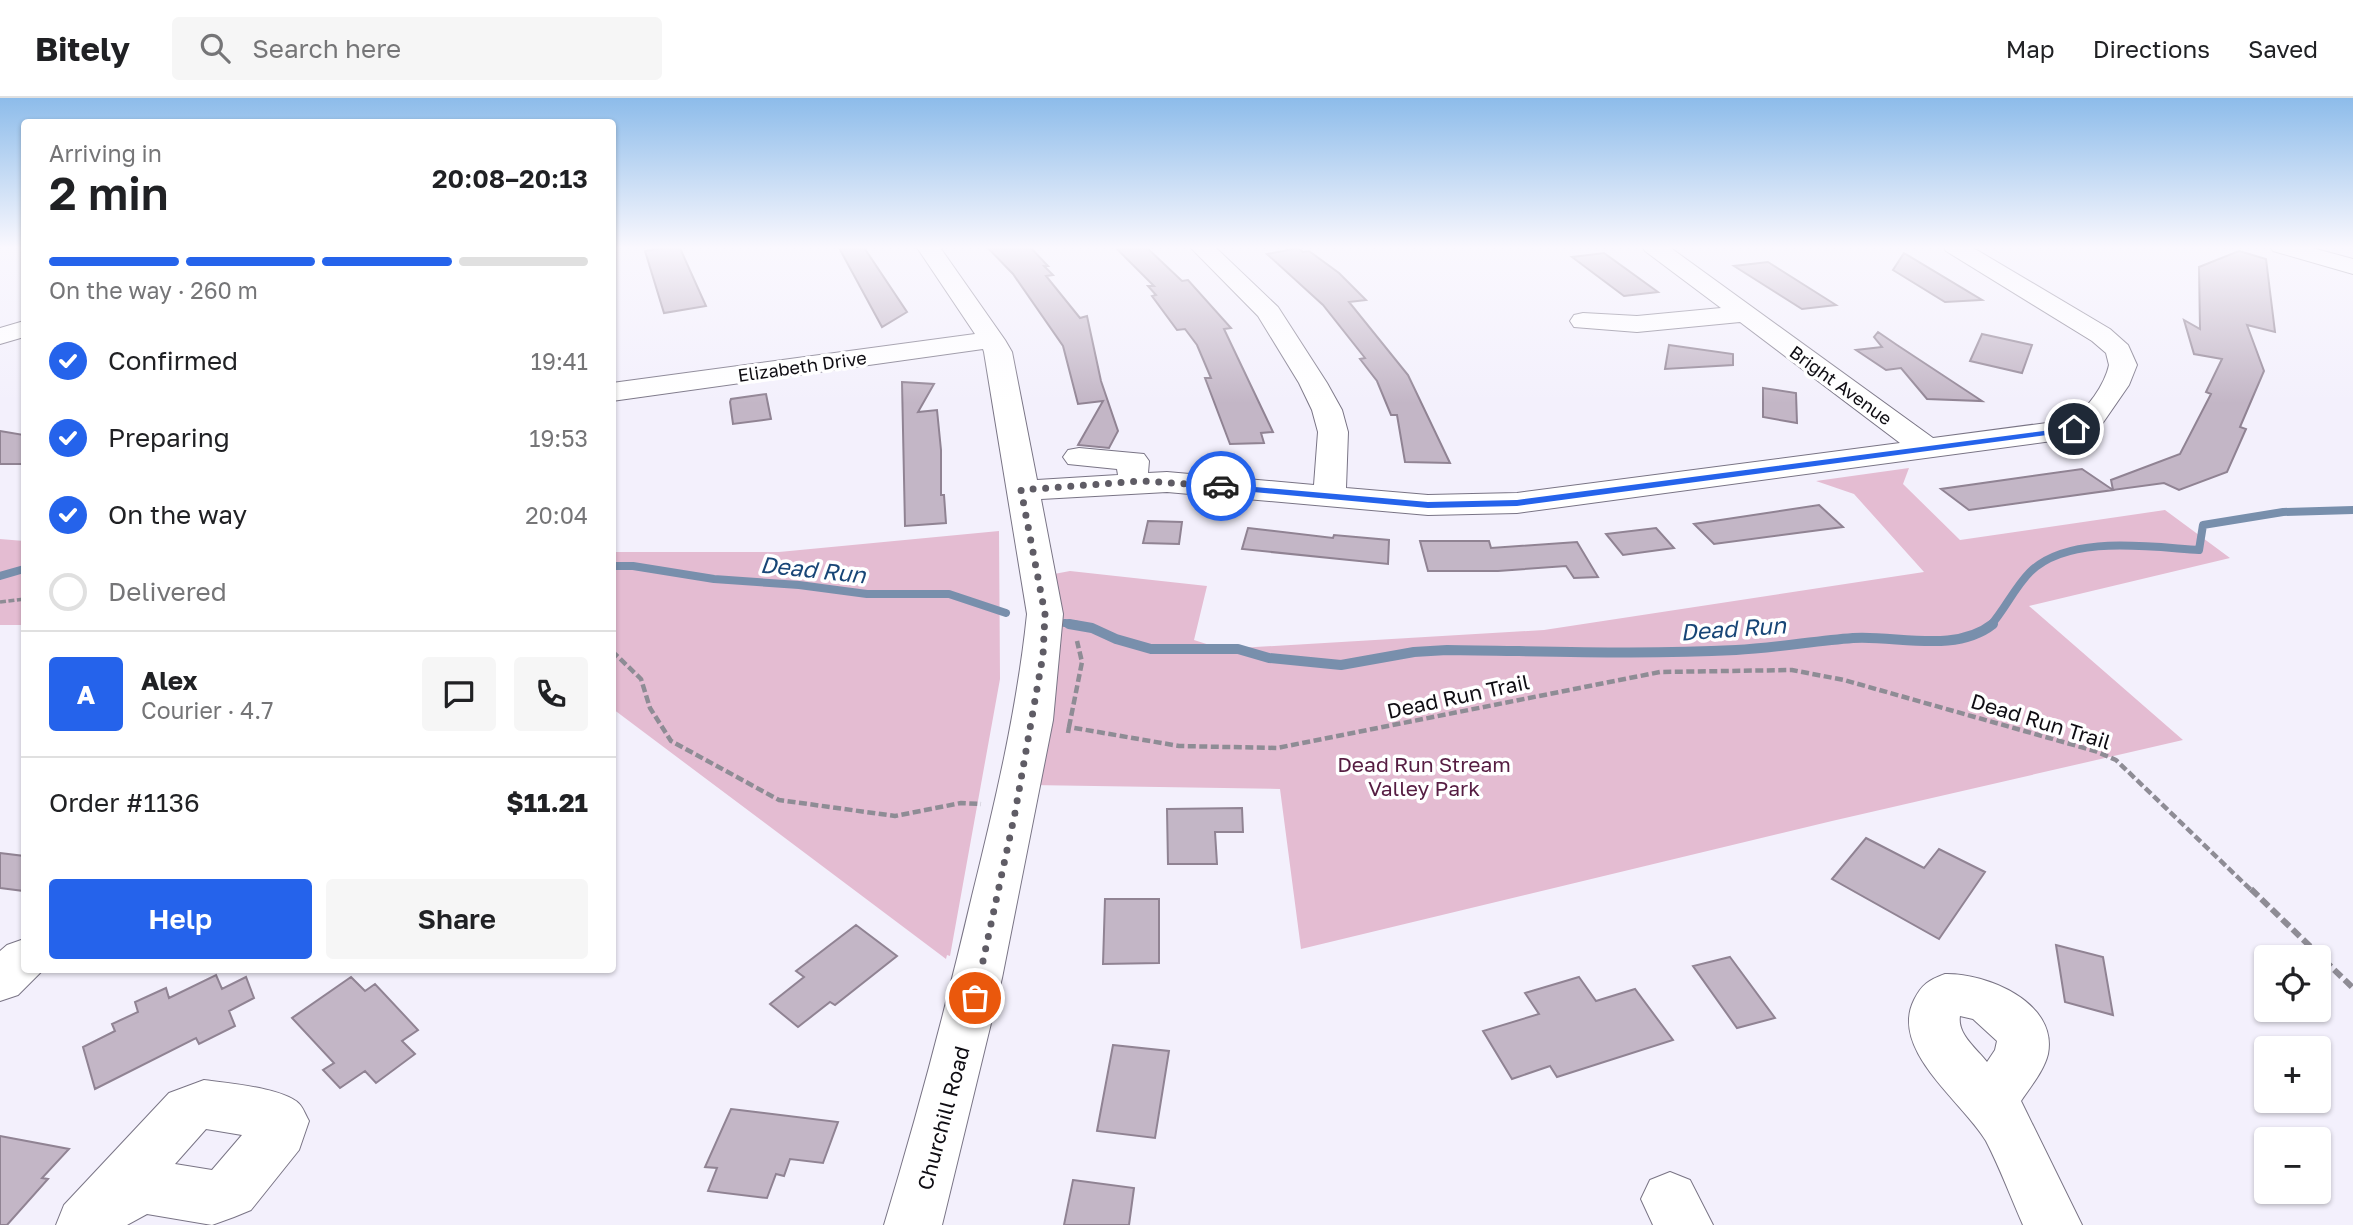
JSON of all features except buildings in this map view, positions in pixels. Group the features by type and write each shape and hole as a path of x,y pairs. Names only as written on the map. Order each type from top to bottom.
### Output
{"street":[{"name":"Churchill Road","path":"913,1225 975,998 1015,813 1043,655 1045,614 998,352 963,299"},
{"path":"1257,299 1269,312 1327,410 1333,432 1330,496"},
{"name":"Bright Avenue","path":"1725,299 1928,449"},
{"path":"1021,490 1167,482 1428,505 1517,503 2074,429 2087,424 2120,376 2124,367 2122,356 2101,335 2041,299"},
{"path":"1583,321 1650,324 1746,314"},
{"path":"0,336 21,329"},
{"name":"Elizabeth Drive","path":"616,383 992,340"},
{"path":"1079,457 1133,461 1132,482"},
{"path":"0,981 21,962"},
{"path":"1989,1103 2005,1124 2053,1225"}],"path":[{"path":"0,602 21,599"},
{"path":"1066,740 1082,662 1076,637"},
{"path":"616,655 641,679 650,708 671,741 779,800 895,816 961,803 999,804 1015,813"},
{"name":"Dead Run Trail","path":"1069,727 1179,746 1277,748 1660,672 1792,670 1844,680 2095,751 2116,761 2353,988"}],"green space":[{"name":"Dead Run Stream Valley Park","path":"1909,468 1903,484 1960,540 2165,510 2230,558 2029,606 2183,740 1832,821 1301,949 1280,789 1030,785 1054,574 1070,571 1207,586 1194,640 1222,649 1544,630 1924,572 1854,494 1816,481"},
{"path":"999,531 1000,679 950,956 947,955 946,959 616,711 616,552 779,552"},
{"path":"0,539 21,541 21,625 0,625"}],"waterway":[{"name":"Dead Run","path":"1991,625 2030,572 2046,560 2066,552 2111,546 2199,550 2203,525 2283,512 2353,510"},
{"name":"Dead Run","path":"616,566 867,594 949,594 1006,613"},
{"name":"Dead Run","path":"0,576 21,570"},
{"name":"Dead Run","path":"1065,623 1078,625"},
{"name":"Dead Run","path":"1069,624 1092,628 1116,639 1151,649 1238,649 1269,658 1341,665 1414,652 1447,650 1664,652 1751,649 1853,638 1944,641 1978,633 1993,624"}],"way so far":[{"path":"975,998 1015,813 1043,655 1045,614 1021,490 1141,481 1221,486"}],"route":[{"path":"1221,486 1428,505 1517,503 2074,429"}]}
